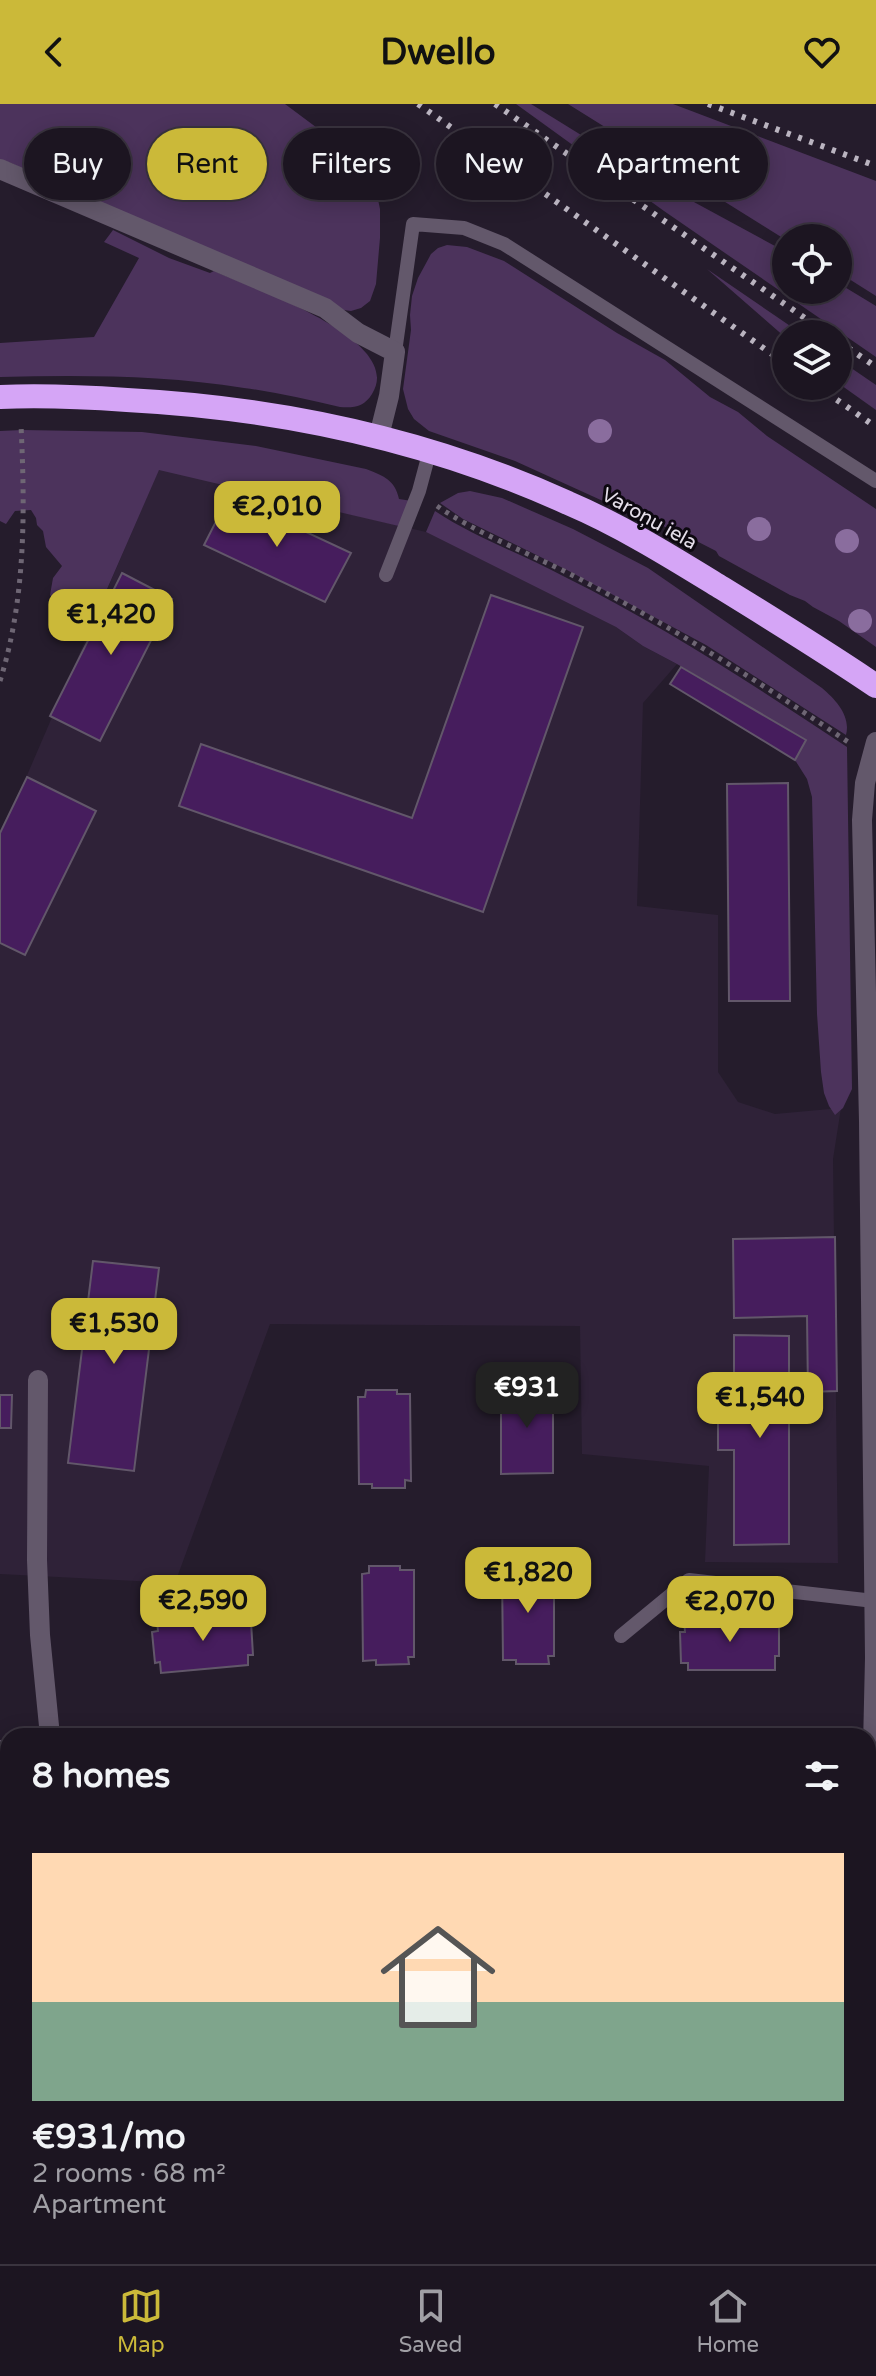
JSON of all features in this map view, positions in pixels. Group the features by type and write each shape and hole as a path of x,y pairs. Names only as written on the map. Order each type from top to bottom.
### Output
{"highway":[{"name":"Varoņu iela","path":"0,397 85,397 195,405 311,421 430,450 508,477 620,529 818,647 876,686"}],"street":[{"path":"0,169 325,308 358,333 395,352 379,436"},
{"path":"872,1728 875,1658 862,820 865,783 874,750"},
{"path":"38,1380 37,1560 40,1635 49,1728"}],"lane":[{"path":"395,352 413,224 464,228 504,244 876,481"},
{"path":"386,575 419,491 430,450"},
{"path":"621,1636 689,1580 874,1601"}],"path":[{"path":"0,681 9,653 21,567 25,490 21,425 11,425"},
{"path":"419,491 464,525 567,573 703,648 874,750"}],"shaded area":[{"path":"0,104 285,104 317,128 283,128 283,200 378,200 380,238 376,284 370,301 351,311 337,309 87,200 131,200 131,128 24,128 24,169 0,160"},
{"path":"516,104 531,104 570,128 568,142"},
{"path":"568,104 673,104 736,128 606,128"},
{"path":"768,140 876,181 876,296 852,281 852,224 772,224 772,231 722,200 768,200"},
{"path":"649,200 690,200 772,244 772,285"},
{"path":"113,230 169,258 210,273 214,271 289,302 347,335 367,354 377,374 372,394 362,404 340,407 256,390 153,378 0,377 0,343 94,337 139,258 104,242"},
{"path":"447,245 467,247 504,261 665,360 710,397 738,412 767,436 876,509 876,647 805,601 675,530 647,521 515,461 429,431 414,419 403,389 412,296 431,254"},
{"path":"707,269 782,320 772,320 772,326"},
{"path":"852,291 876,306 876,357 852,340 852,320 822,320 799,304 852,304"},
{"path":"852,369 876,385 876,410 852,393"},
{"path":"0,431 142,432 256,446 366,469 388,480 395,487 399,499 412,501 403,527 159,470 94,619 81,609 56,602 50,595 53,578 62,566 46,547 43,531 31,510 15,511 6,524 0,521"},
{"path":"159,469 426,532 616,627 677,664 643,703 637,906 718,915 718,1072 738,1102 775,1114 841,1108 833,1159 838,1563 705,1562 709,1466 582,1454 580,1326 270,1324 175,1583 0,1574 0,838"},
{"path":"470,491 502,498 573,529 648,568 822,688 844,715 846,735 706,645 567,570 463,519 440,503 458,493"},
{"path":"435,511 673,636 847,747 852,1089 843,1108 835,1115 824,1093 821,1072 812,797 807,779 795,760 805,740 643,646 616,627 426,532"}],"building":[{"path":"229,496 351,553 325,602 204,545"},
{"path":"122,573 172,599 100,741 50,716"},
{"path":"491,595 583,627 483,912 179,806 201,744 412,818"},
{"path":"681,667 806,740 795,760 670,684"},
{"path":"27,777 96,811 25,955 0,943 0,833"},
{"path":"788,783 790,1001 729,1001 727,784"},
{"path":"835,1237 837,1391 808,1392 807,1316 734,1318 733,1239"},
{"path":"93,1261 159,1268 134,1471 68,1463"},
{"path":"734,1335 789,1336 789,1544 734,1545 734,1450 718,1450 718,1415 734,1415"},
{"path":"501,1387 553,1387 553,1473 501,1474"},
{"path":"366,1390 397,1390 397,1394 410,1394 411,1481 405,1480 405,1488 372,1488 372,1484 359,1484 358,1397 365,1397"},
{"path":"0,1395 12,1395 11,1428 0,1428"},
{"path":"540,1565 540,1570 554,1569 554,1656 548,1656 549,1664 516,1664 516,1660 503,1660 502,1573 509,1573 509,1566"},
{"path":"369,1566 400,1566 400,1570 414,1570 414,1657 408,1657 409,1664 376,1665 376,1660 363,1661 362,1574 369,1573"},
{"path":"244,1614 245,1623 251,1622 253,1655 248,1655 248,1665 161,1673 160,1662 155,1663 152,1632 158,1631 157,1621"},
{"path":"684,1618 771,1618 771,1623 779,1623 779,1656 775,1656 775,1670 688,1670 688,1663 681,1663 680,1632 685,1632"}],"railway":[{"path":"418,104 772,354"},
{"path":"495,104 808,320"},
{"path":"708,104 876,166"},
{"path":"852,351 876,367"},
{"path":"837,400 876,427"}]}
